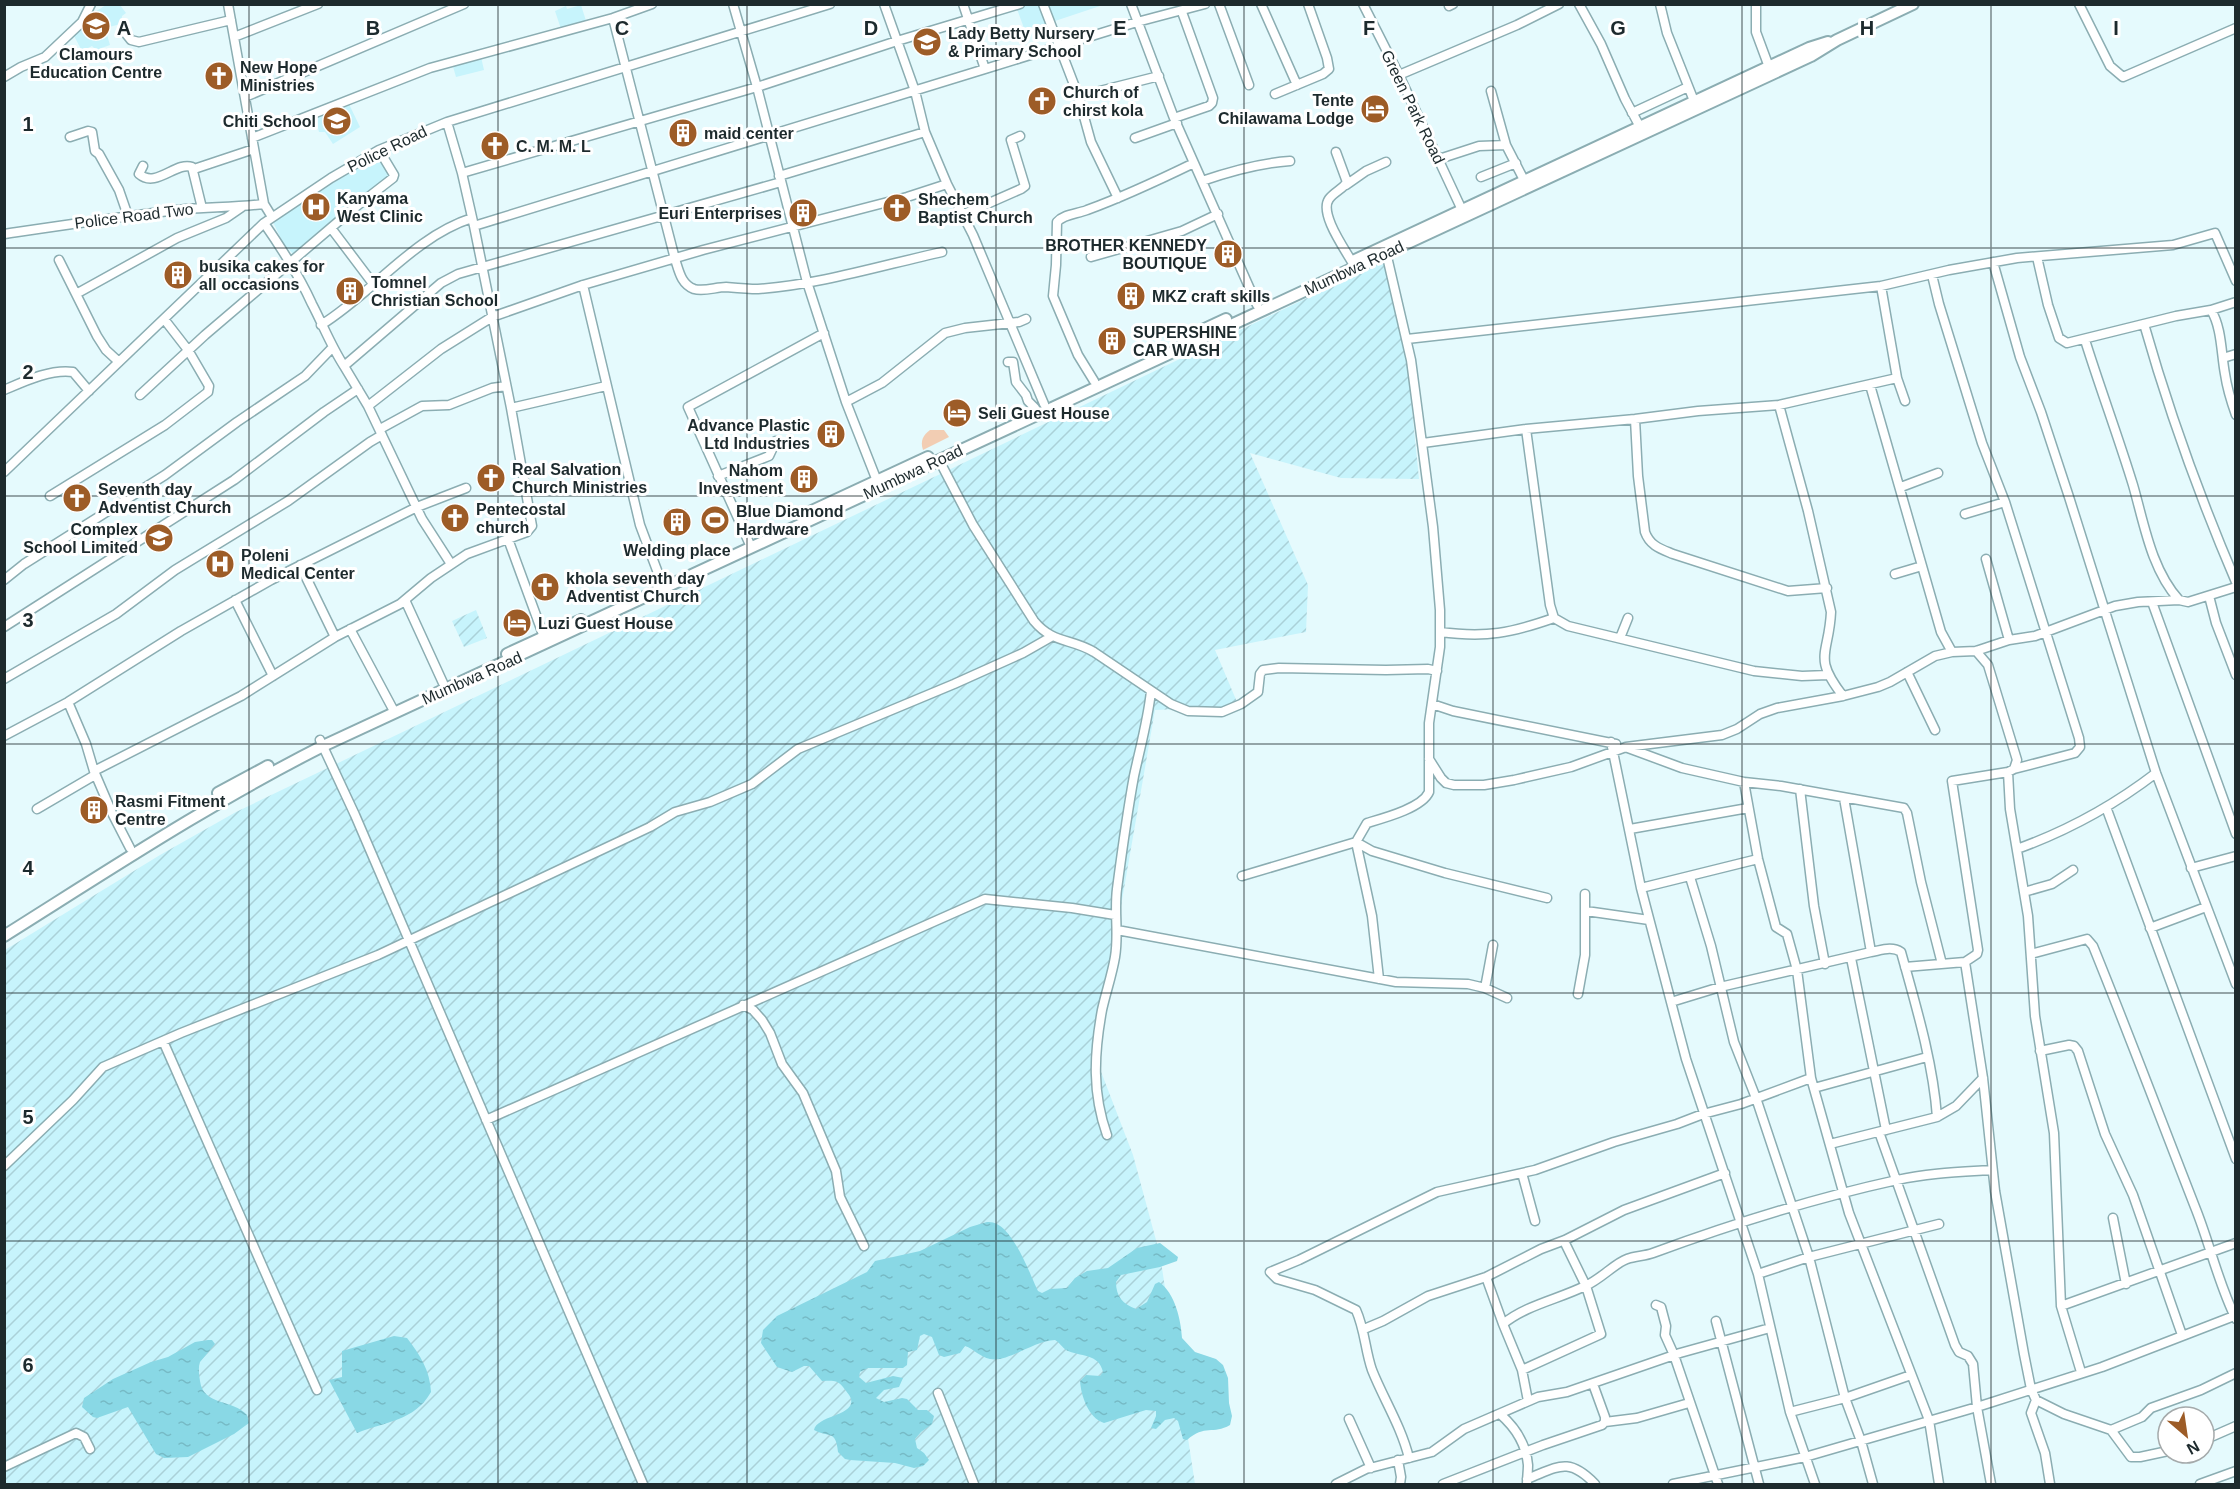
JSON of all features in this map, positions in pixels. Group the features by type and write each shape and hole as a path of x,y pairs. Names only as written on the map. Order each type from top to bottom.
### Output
{"main road":[{"name":"Mumbwa Road","path":"878,484 939,460 1525,184 1696,105 1817,53 1837,40 1913,4"},
{"name":"Mumbwa Road","path":"5,933 130,848 217,794 1040,406 1094,381 1142,365 1149,355 1257,305 1324,278 1352,261 1386,250 1462,210 1525,184 1640,127 1696,105 1814,46 1837,40"},
{"name":"Mumbwa Road","path":"394,709 443,683 663,585"},
{"name":"Mumbwa Road","path":"5,933 199,813 322,743"}],"street":[{"path":"4,77 45,57 82,22 91,4"},
{"path":"228,4 264,204 272,217"},
{"path":"234,37 318,4"},
{"path":"245,98 464,4"},
{"path":"252,138 430,68 614,18 652,4"},
{"path":"733,4 757,87 807,282 846,402 878,484"},
{"name":"Police Road","path":"4,472 264,223 331,178 379,150 447,122 830,4"},
{"path":"884,4 915,91 925,132 947,184 973,235 1010,323 1040,406"},
{"path":"963,4 985,69"},
{"path":"462,173 757,87 1020,4"},
{"path":"1043,4 1078,94 1091,142 1118,198"},
{"path":"1131,4 1176,121 1257,305"},
{"path":"321,325 340,313 444,229 654,171 1137,22 1182,12 1204,4"},
{"path":"1220,4 1249,85"},
{"path":"1261,4 1297,85"},
{"path":"1275,94 1323,74 1329,69 1330,66 1308,4"},
{"name":"Green Park Road","path":"1363,4 1462,210"},
{"path":"1399,75 1517,25 1559,4"},
{"path":"1579,4 1601,44 1640,127"},
{"path":"1660,4 1667,33 1696,105"},
{"path":"1756,4 1756,33 1769,67"},
{"path":"2079,4 2109,66 2123,77 2235,28"},
{"path":"1135,138 1212,103 1213,98 1182,12"},
{"path":"614,18 675,259 683,280 696,290 724,287 756,289 807,282 942,252"},
{"path":"123,30 131,40 139,42 231,20"},
{"path":"1078,94 1088,94 1159,76"},
{"path":"1632,113 1688,87"},
{"path":"1491,91 1506,145 1525,184"},
{"path":"37,808 94,773 179,729 273,676 335,637 405,600 451,564 473,552 527,532 532,523 511,408 473,222 447,122"},
{"path":"70,137 88,130 92,132 95,151 99,154 118,190 128,216"},
{"path":"344,366 441,283 458,274 665,217 925,132"},
{"path":"962,215 1022,189 1024,186 1011,140 1020,136"},
{"path":"1439,159 1479,146 1506,145"},
{"path":"194,170 254,149"},
{"path":"140,395 188,350 394,177 379,150"},
{"path":"1336,152 1348,179 1345,185"},
{"path":"1202,181 1252,166 1290,161"},
{"path":"1352,261 1328,218 1326,208 1328,200 1366,171 1386,162"},
{"path":"1094,381 1078,355 1053,296 1057,222 1063,217 1118,198 1194,163"},
{"path":"1481,177 1516,163"},
{"path":"143,166 139,174 144,178 156,178 187,166 194,170 202,208"},
{"path":"368,406 441,349 492,317 583,285 793,225 907,197 947,184"},
{"name":"Police Road Two","path":"4,234 128,216 264,204"},
{"path":"76,294 177,238 226,218 242,207"},
{"path":"1091,257 1173,234 1218,214"},
{"path":"264,223 291,263 332,348 368,406 429,531 451,564"},
{"path":"331,228 374,285"},
{"path":"1407,339 1881,286 1993,262 2173,245 2215,232 2235,281"},
{"path":"1379,979 1372,916 1356,842 1367,823 1411,808 1426,798 1429,792 1432,704 1440,632 1433,527 1423,443 1407,339 1386,250"},
{"path":"2037,257 2059,338 2067,343 2235,303"},
{"path":"59,260 106,350 119,362"},
{"path":"1993,262 2020,357 2044,422 2156,773 2235,984"},
{"path":"1905,967 1965,962 1975,957 1978,950 1952,781 2011,770 2075,753 2080,747 2005,502 1982,443 1932,275"},
{"path":"583,285 640,525 663,585"},
{"path":"1881,286 1897,378 1905,401"},
{"path":"2211,310 2215,317 2235,415"},
{"path":"50,496 165,425 208,392 209,386 188,350 164,319"},
{"path":"846,402 882,383 945,333 1026,319"},
{"path":"1429,759 1446,783 1484,784 1571,767 1626,747 1722,735 1777,708 1878,687 1935,656 1952,652 1976,651 2009,640 2035,636 2127,603 2179,600 2188,602 2235,585 2171,415 2145,324"},
{"path":"749,544 688,407 824,333"},
{"path":"2085,340 2133,485 2150,547 2165,579 2179,600"},
{"path":"4,579 165,475 305,376 332,348"},
{"path":"2223,358 2235,354"},
{"path":"1008,362 1014,362 1016,382 1026,395 1028,402 1040,406"},
{"path":"4,390 43,375 69,371 73,372 89,391"},
{"path":"1423,443 1526,429 1779,405 1897,378"},
{"path":"1870,385 1941,632 1952,652"},
{"path":"4,679 116,614 175,570 288,501 381,432 422,406 449,405 492,388 506,386"},
{"path":"511,408 606,386"},
{"path":"4,627 234,480 358,389"},
{"path":"1779,405 1827,588 1831,612 1824,658 1828,675 1843,696"},
{"path":"1635,419 1638,476 1648,540 1655,546 1673,554 1788,591 1827,588"},
{"path":"1526,429 1550,605 1554,618 1568,626 1754,671 1802,676 1828,675"},
{"path":"718,476 769,456 776,441"},
{"path":"939,460 976,531 1034,621 1043,631 1051,637 1084,646 1171,704 1188,711 1221,712 1241,704 1258,692 1260,674 1263,670 1279,668 1428,669 1437,671"},
{"path":"1901,487 1938,473"},
{"path":"4,736 68,702 140,656 300,565 417,507 466,488"},
{"path":"1965,514 2005,502"},
{"path":"508,539 544,637"},
{"path":"1986,560 2009,640"},
{"path":"300,565 335,637"},
{"path":"1895,574 1922,566"},
{"path":"2209,596 2235,675"},
{"path":"235,600 273,676"},
{"path":"405,600 443,683"},
{"path":"2152,602 2235,834"},
{"path":"1440,632 1471,636 1516,631 1554,618"},
{"path":"1620,638 1628,618"},
{"path":"350,629 394,709"},
{"path":"4,1166 73,1100 103,1067 410,941 650,827 675,812 710,802 752,784 798,749 954,684 1023,653 1051,637"},
{"path":"1976,651 1988,665 2017,760 2011,770 2010,809 2024,892 2035,1016 2054,1132 2061,1306 2081,1372"},
{"path":"1907,672 1935,730"},
{"path":"1107,1135 1098,1106 1094,1067 1102,1009 1113,971 1117,930 1115,915 1126,829 1151,691"},
{"path":"68,702 86,744 94,773 130,848"},
{"path":"1432,704 1453,711 1611,742 1682,768 1744,782 1904,807 1920,882 1942,964"},
{"path":"1611,742 1641,888 1671,1002 1703,1114 1743,1224 1758,1274 1790,1412 1815,1485"},
{"path":"322,743 410,941 643,1485"},
{"path":"2017,849 2070,828 2128,794 2156,773"},
{"path":"1744,782 1758,859 1776,927 1787,934 1797,970 1811,1078 1844,1194 1861,1244 1929,1420 1939,1485"},
{"path":"1800,789 1808,859 1825,964"},
{"path":"1844,798 1871,952"},
{"path":"2106,807 2235,1159"},
{"path":"1630,829 1748,808"},
{"path":"1242,876 1356,842 1372,850 1445,873 1547,898"},
{"path":"2191,868 2235,856"},
{"path":"1641,888 1758,859"},
{"path":"2024,892 2052,884 2073,870"},
{"path":"1690,877 1711,946 1734,1042 1756,1098 1809,1257 1845,1398 1873,1485"},
{"path":"1578,994 1585,955 1585,894"},
{"path":"486,1120 985,899 1062,906 1115,915"},
{"path":"2150,928 2206,907"},
{"path":"1586,911 1649,920"},
{"path":"1117,930 1379,979 1413,983 1468,984 1485,988 1506,998"},
{"path":"1673,1485 1716,1474 1805,1457 1977,1407 2102,1367 2182,1335 2235,1318 2218,1278 2149,1084 2093,946 2087,939 2031,954"},
{"path":"1485,988 1493,945"},
{"path":"1671,1002 1720,987 1871,952 1889,948 1898,950 1901,952 1927,1057 1936,1099 1937,1117"},
{"path":"1851,958 1883,1131 1897,1180 1954,1345 1959,1352 1968,1356 1973,1364 1977,1407 1991,1485"},
{"path":"1965,962 1983,1078 1992,1170 2031,1389 2036,1400 2064,1414 2111,1430 2131,1456 2140,1457 2156,1454"},
{"path":"743,1005 753,1010 762,1020 770,1033 777,1056 803,1093 836,1172 840,1197 864,1246"},
{"path":"163,1041 317,1390"},
{"path":"2040,1051 2069,1046 2074,1046 2078,1051 2109,1147 2133,1195 2182,1335"},
{"path":"1815,1088 1927,1057"},
{"path":"1409,1458 1402,1433 1372,1369 1364,1329 1354,1307 1315,1290 1277,1279 1270,1272 1437,1192 1522,1173 1614,1142 1741,1104 1811,1078"},
{"path":"1830,1144 1937,1117 1956,1106 1983,1078"},
{"path":"1503,1324 1605,1276 1624,1260 1651,1254 1679,1242 1897,1180 1936,1174 1992,1170"},
{"path":"1522,1173 1535,1221"},
{"path":"1364,1329 1428,1296 1486,1277 1624,1210 1725,1173"},
{"path":"2113,1218 2126,1284"},
{"path":"1758,1274 1809,1257 1939,1224"},
{"path":"1522,1370 1601,1334 1586,1286 1564,1241"},
{"path":"2061,1306 2235,1243"},
{"path":"1486,1277 1522,1370 1528,1401"},
{"path":"2060,1292 2078,1299"},
{"path":"1656,1305 1661,1307 1666,1326 1665,1335 1674,1355 1718,1485"},
{"path":"1716,1321 1759,1485"},
{"path":"1336,1485 1371,1468 1432,1452 1455,1434 1528,1401 1593,1384 1674,1355 1770,1328"},
{"path":"2111,1430 2142,1417 2151,1408 2201,1390 2235,1373"},
{"path":"1790,1412 1845,1398 1911,1375"},
{"path":"1593,1384 1605,1422"},
{"path":"938,1393 974,1485"},
{"path":"2036,1400 2031,1413 2045,1453 2050,1485"},
{"path":"1443,1485 1605,1422 1637,1418 1689,1403"},
{"path":"1500,1414 1514,1427 1525,1452 1528,1461 1527,1482 1566,1466 1579,1470 1595,1485"},
{"path":"1349,1419 1371,1468"},
{"path":"2216,1435 2235,1426"},
{"path":"4,1467 76,1433 84,1437 90,1449"},
{"path":"1398,1460 1400,1485"},
{"path":"2200,1485 2235,1471"}],"shaded area":[{"path":"1030,4 1099,4 1100,6 1025,31 1017,9"},
{"name":"Clamours Education Centre","path":"106,5 120,5 126,13 122,16 121,24 105,28 110,45 96,50 92,46 82,51 73,34 87,17"},
{"path":"581,5 587,24 562,32 555,11 566,6 567,9"},
{"path":"481,57 484,70 456,77 452,63"},
{"name":"Chiti School","path":"348,102 360,127 333,144 325,132 319,132 315,114"},
{"path":"381,155 393,174 294,255 283,243 273,222 288,209"},
{"path":"1386,260 1408,369 1419,479 1341,478 1250,453 1308,585 1306,632 1215,650 1237,702 1225,707 1155,710 1095,1056 1133,1155 1160,1255 1195,1484 5,1484 5,950 160,855 236,812"},
{"path":"930,430 944,430 949,437 923,450 923,438"},
{"path":"476,610 487,638 464,647 452,621"}],"water":[{"path":"987,1222 996,1223 1011,1238 1038,1291 1042,1293 1050,1289 1067,1288 1075,1278 1087,1271 1108,1268 1137,1248 1160,1243 1178,1257 1177,1261 1160,1267 1121,1275 1116,1282 1117,1292 1127,1305 1136,1309 1147,1302 1155,1284 1159,1282 1165,1287 1176,1307 1182,1338 1195,1352 1216,1359 1223,1365 1228,1378 1232,1416 1230,1425 1199,1432 1187,1440 1183,1439 1178,1421 1174,1418 1165,1420 1156,1429 1151,1428 1156,1411 1146,1410 1104,1423 1090,1411 1081,1387 1080,1381 1086,1375 1100,1376 1103,1372 1098,1362 1088,1356 1066,1350 1055,1340 1038,1344 1004,1358 986,1358 965,1346 960,1353 944,1357 939,1355 932,1337 924,1334 920,1336 917,1350 908,1352 907,1365 903,1368 868,1368 860,1372 859,1377 866,1383 893,1376 903,1378 899,1387 884,1390 876,1398 884,1402 907,1399 918,1410 927,1410 934,1416 932,1424 915,1439 917,1448 929,1460 923,1466 914,1468 895,1463 845,1459 838,1452 833,1437 814,1430 822,1421 847,1409 851,1405 850,1396 838,1383 822,1381 809,1366 792,1372 777,1367 761,1343 763,1330 777,1316 867,1272 875,1261 920,1251 970,1227"},
{"path":"394,1336 407,1338 424,1363 431,1392 424,1402 408,1415 357,1433 329,1380 342,1377 342,1351"},
{"path":"212,1340 215,1344 200,1362 202,1389 212,1399 234,1406 247,1415 249,1423 234,1434 188,1457 164,1458 156,1454 128,1407 97,1418 82,1407 84,1398 113,1379 168,1357 195,1342"}],"place":[{"name":"Clamours Education Centre","path":"96,26"},
{"name":"Lady Betty Nursery & Primary School","path":"927,42"},
{"name":"New Hope Ministries","path":"219,76"},
{"name":"Church of chirst kola","path":"1042,101"},
{"name":"Tente Chilawama Lodge","path":"1375,109"},
{"name":"Chiti School","path":"337,121"},
{"name":"maid center","path":"683,133"},
{"name":"C. M. M. L","path":"495,146"},
{"name":"Kanyama West Clinic","path":"316,207"},
{"name":"Shechem Baptist Church","path":"897,208"},
{"name":"Euri Enterprises","path":"803,213"},
{"name":"BROTHER KENNEDY BOUTIQUE","path":"1228,254"},
{"name":"busika cakes for all occasions","path":"178,275"},
{"name":"Tomnel Christian School","path":"350,291"},
{"name":"MKZ craft skills","path":"1131,296"},
{"name":"SUPERSHINE CAR WASH","path":"1112,341"},
{"name":"Seli Guest House","path":"957,413"},
{"name":"Advance Plastic Ltd Industries","path":"831,434"},
{"name":"Real Salvation Church Ministries","path":"491,478"},
{"name":"Nahom Investment","path":"804,479"},
{"name":"Seventh day Adventist Church","path":"77,498"},
{"name":"Pentecostal church","path":"455,518"},
{"name":"Blue Diamond Hardware","path":"715,520"},
{"name":"Welding place","path":"677,522"},
{"name":"Complex School Limited","path":"159,538"},
{"name":"Poleni Medical Center","path":"220,564"},
{"name":"khola seventh day Adventist Church","path":"545,587"},
{"name":"Luzi Guest House","path":"517,623"},
{"name":"Rasmi Fitment Centre","path":"94,810"}]}
